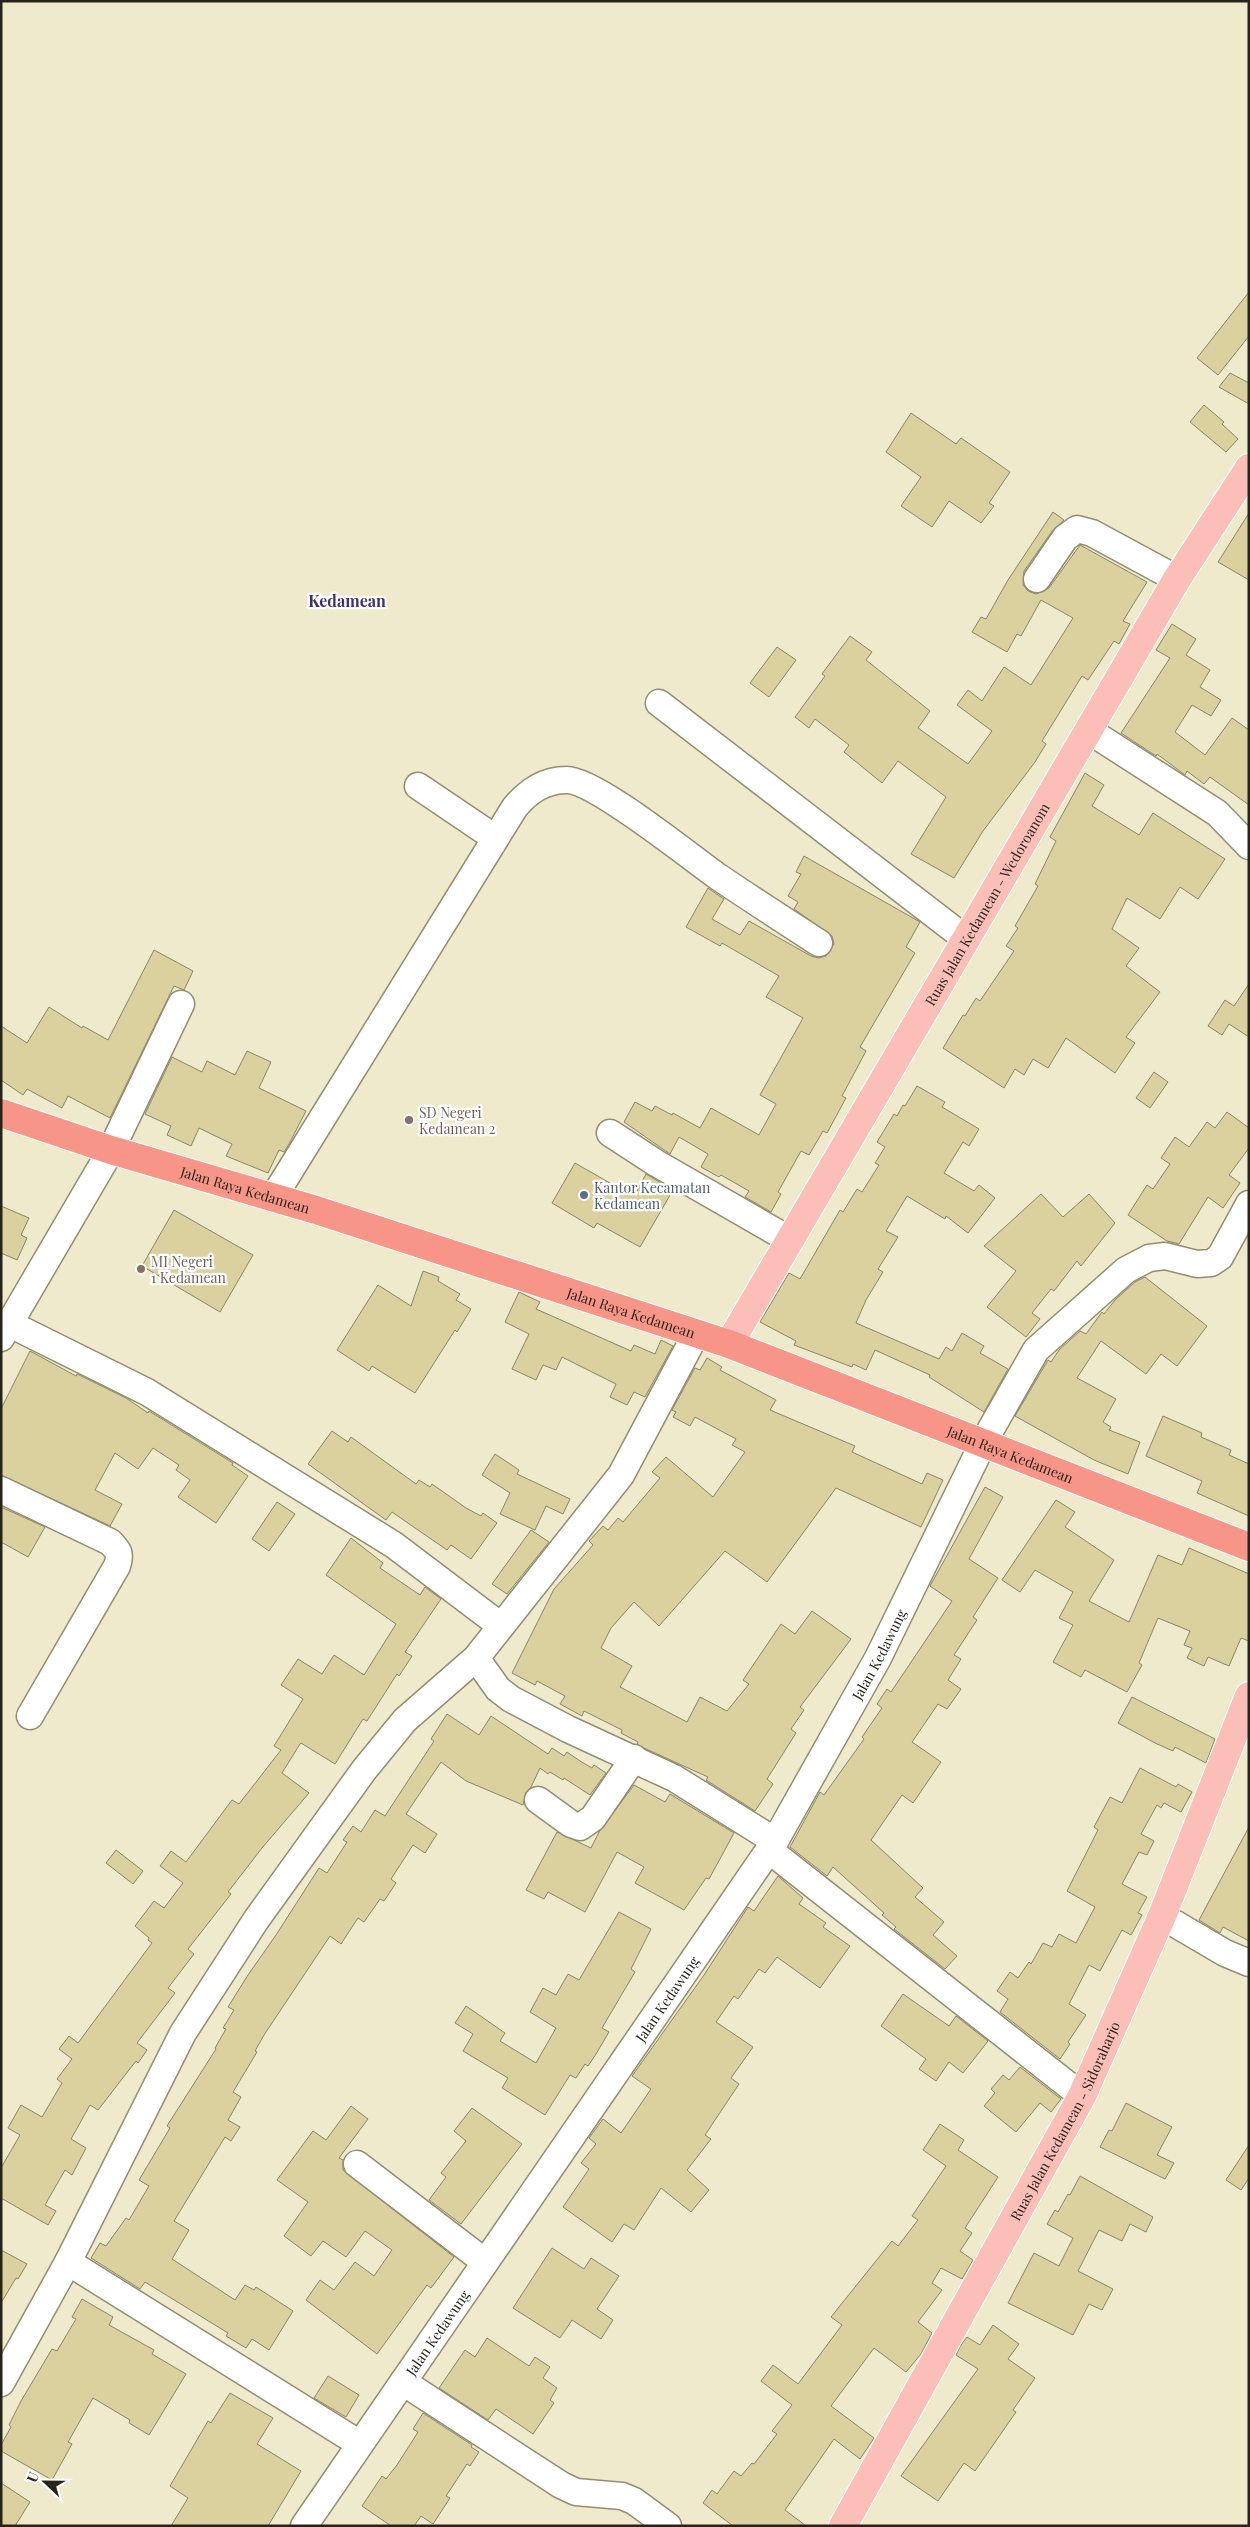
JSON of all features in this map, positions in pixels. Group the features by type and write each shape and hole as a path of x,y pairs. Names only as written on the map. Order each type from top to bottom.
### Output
{"highway":[{"name":"Jalan Raya Kedamean","path":"1,1113 111,1150 273,1198 729,1344 1249,1547"}],"main road":[{"name":"Ruas Jalan Kedamean - Wedoroanom","path":"729,1344 1177,579 1249,468"},
{"name":"Ruas Jalan Kedamean - Sidoraharjo","path":"843,2526 1082,2096 1162,1916 1249,1696"}],"street":[{"path":"1037,580 1065,538 1077,529 1092,533 1177,579"},
{"path":"659,704 966,939"},
{"path":"1088,730 1217,813 1249,846"},
{"path":"273,1198 495,838 515,807 532,789 544,784 568,780 587,786 658,831 716,875 819,943"},
{"path":"418,786 495,838"},
{"path":"181,1004 111,1150 5,1331 147,1392 394,1545 501,1626"},
{"path":"610,1133 656,1163 790,1240"},
{"name":"Jalan Kedawung","path":"304,2526 772,1845 878,1658 983,1443 1036,1350 1126,1270 1149,1258 1165,1256 1198,1264 1211,1263 1220,1257 1249,1204"},
{"path":"1,2384 68,2262 183,2033 256,1920 364,1770 399,1727 476,1658 621,1475 696,1334"},
{"path":"1,1490 110,1542 119,1550 120,1556 117,1566 30,1716"},
{"path":"476,1658 498,1689 511,1699 568,1729 674,1778 772,1845 1082,2096"},
{"path":"538,1800 571,1824 580,1827 593,1818 634,1758"},
{"path":"1162,1916 1225,1953 1249,1963"},
{"path":"357,2164 485,2262"},
{"path":"68,2262 360,2444"},
{"path":"403,2382 561,2485 576,2492 622,2496 634,2501 668,2526"}],"building":[{"path":"1249,292 1249,336 1218,375 1197,358"},
{"path":"1230,373 1249,383 1249,404 1219,387"},
{"path":"1204,405 1224,422 1222,424 1238,439 1226,452 1190,422"},
{"path":"911,413 956,444 961,438 1010,472 989,503 994,506 981,523 949,501 932,527 901,506 921,477 886,452"},
{"path":"1053,512 1064,520 1053,530 1024,571 1023,585 1028,591 1036,594 1049,588 1080,545 1147,582 1123,621 1130,624 1119,644 1114,641 1088,680 1082,676 1042,741 1046,744 1035,762 983,831 954,878 911,854 946,797 898,761 882,783 844,752 849,745 815,719 809,728 795,717 825,676 822,674 850,636 872,652 866,660 930,711 918,728 968,764 992,731 957,705 968,690 982,701 1004,667 1031,685 1073,618 1041,600 1021,636 1017,634 1007,652 972,632 981,617 986,619 1008,580"},
{"path":"1249,513 1249,580 1218,562"},
{"path":"1172,624 1196,639 1186,655 1210,670 1200,687 1221,700 1211,716 1192,705 1175,732 1205,755 1232,718 1249,730 1249,805 1210,777 1204,784 1187,771 1185,775 1157,754 1156,756 1121,733 1170,658 1156,650"},
{"path":"777,647 796,660 769,697 750,683"},
{"path":"1085,773 1104,785 1092,806 1139,835 1153,813 1225,859 1198,899 1180,887 1160,919 1127,898 1112,929 1139,948 1126,966 1160,992 1126,1037 1135,1043 1115,1073 1066,1038 1048,1068 1033,1059 1024,1075 1015,1069 1004,1088 943,1048 963,1015 965,1016 976,998 980,1001 1014,951 1006,946 1018,928 1015,926 1038,886 1035,884 1056,841 1050,837"},
{"path":"804,856 920,922 906,947 915,953 860,1047 866,1051 842,1096 846,1098 827,1133 823,1131 809,1155 801,1151 778,1192 781,1194 771,1212 745,1197 749,1191 721,1175 719,1177 701,1167 708,1154 679,1137 670,1154 624,1122 635,1102 652,1111 655,1106 672,1115 673,1113 700,1128 711,1108 759,1135 776,1104 760,1095 803,1018 766,997 779,976 722,943 720,946 686,927 708,888 724,899 712,919 740,935 749,921 811,956 819,958 826,956 834,944 832,936 794,909 798,902 788,896 801,874 796,872"},
{"path":"154,950 193,971 184,990 174,986 110,1118 68,1096 62,1108 27,1089 23,1095 1,1080 1,1026 27,1043 49,1007 82,1028 83,1026 108,1040"},
{"path":"1249,984 1249,1037 1229,1024 1222,1035 1208,1026 1225,1000 1234,1006"},
{"path":"247,1051 271,1062 259,1088 306,1111 289,1144 284,1152 279,1150 268,1173 226,1156 232,1144 199,1128 191,1146 167,1135 171,1126 145,1114 172,1057 202,1072 207,1061 235,1075"},
{"path":"1154,1072 1168,1082 1150,1108 1136,1098"},
{"path":"917,1086 945,1102 942,1107 979,1129 969,1146 963,1142 944,1173 974,1191 979,1185 995,1198 968,1233 946,1216 945,1219 907,1196 886,1231 898,1237 878,1269 883,1272 866,1300 856,1323 939,1359 946,1347 952,1351 962,1333 984,1346 980,1353 1008,1369 984,1412 929,1377 930,1375 875,1350 866,1370 853,1364 852,1367 794,1345 796,1341 760,1322 789,1273 800,1279 840,1210 843,1212 857,1189 862,1192 879,1165 875,1163 885,1147 877,1142 894,1114 897,1116"},
{"path":"1227,1112 1249,1128 1249,1148 1229,1175 1240,1183 1223,1208 1208,1197 1179,1244 1167,1241 1128,1215 1147,1185 1153,1189 1170,1164 1161,1158 1175,1137 1189,1147 1207,1122 1215,1128"},
{"path":"575,1163 624,1191 625,1189 635,1195 646,1174 673,1190 640,1247 597,1223 594,1228 552,1203"},
{"path":"1041,1194 1063,1217 1089,1194 1115,1223 1081,1266 1077,1261 1054,1291 1051,1289 1032,1313 1040,1319 1026,1337 987,1307 1016,1271 984,1246"},
{"path":"1,1206 29,1218 21,1235 27,1238 17,1260 1,1253"},
{"path":"174,1210 253,1255 220,1312 142,1266"},
{"path":"423,1271 439,1277 438,1281 460,1294 456,1300 471,1309 457,1332 455,1330 415,1393 372,1366 369,1371 337,1350 378,1285 411,1306"},
{"path":"1145,1277 1207,1326 1177,1366 1161,1354 1146,1374 1101,1341 1077,1378 1116,1399 1103,1422 1111,1427 1109,1430 1140,1442 1128,1474 1094,1460 1015,1416 1048,1360 1051,1362 1059,1350 1080,1331 1086,1334 1102,1312 1104,1314 1115,1300 1135,1282"},
{"path":"519,1292 540,1302 536,1309 631,1351 634,1345 655,1354 661,1340 673,1346 645,1397 634,1392 627,1405 610,1397 616,1384 562,1357 556,1370 543,1365 536,1380 512,1369 529,1334 505,1322"},
{"path":"30,1351 76,1376 77,1374 126,1398 148,1413 149,1411 233,1463 232,1465 248,1476 216,1523 178,1497 190,1480 176,1470 179,1465 153,1448 138,1469 115,1453 95,1490 122,1504 110,1526 1,1475 1,1409"},
{"path":"707,1358 722,1367 720,1370 776,1400 770,1410 855,1446 852,1452 922,1484 927,1473 943,1480 921,1527 836,1488 767,1582 725,1551 659,1626 634,1602 611,1628 601,1648 632,1666 620,1687 687,1722 700,1697 727,1711 749,1684 743,1680 781,1624 795,1634 812,1611 851,1639 800,1707 804,1710 791,1729 796,1733 767,1779 773,1784 755,1811 706,1780 708,1777 644,1748 637,1744 638,1742 621,1733 622,1730 584,1711 582,1716 560,1704 565,1696 537,1681 535,1685 512,1673 554,1589 593,1545 589,1541 603,1526 608,1530 618,1518 623,1522 660,1478 652,1472 666,1457 713,1497 745,1452 732,1445 736,1439 695,1417 690,1426 673,1417 676,1412 672,1410 695,1368 700,1370"},
{"path":"1163,1416 1202,1433 1201,1437 1231,1450 1229,1455 1249,1464 1249,1516 1197,1493 1202,1481 1146,1456"},
{"path":"332,1431 348,1442 351,1437 416,1484 419,1480 430,1487 432,1484 466,1508 481,1516 483,1513 497,1523 471,1559 451,1545 447,1550 392,1512 386,1520 308,1464"},
{"path":"495,1454 519,1470 517,1474 570,1499 563,1514 546,1506 535,1530 500,1514 510,1493 482,1475"},
{"path":"985,1487 1003,1497 969,1559 998,1578 973,1617 977,1620 954,1655 961,1659 948,1680 961,1689 947,1709 938,1704 912,1742 941,1762 913,1803 902,1795 871,1840 923,1888 915,1897 944,1922 933,1935 957,1956 945,1969 894,1929 896,1927 882,1915 884,1913 833,1867 827,1876 790,1847 820,1792 824,1795 864,1739 862,1737 882,1708 877,1704 887,1689 891,1692 952,1601 930,1586"},
{"path":"1056,1500 1075,1512 1065,1527 1114,1560 1089,1601 1129,1622 1158,1555 1182,1565 1189,1548 1249,1574 1249,1641 1241,1638 1229,1666 1208,1657 1204,1666 1187,1658 1192,1648 1184,1645 1190,1631 1158,1618 1139,1663 1142,1665 1127,1692 1085,1670 1081,1677 1053,1662 1073,1625 1059,1618 1073,1592 1035,1570 1020,1592 1002,1580"},
{"path":"277,1502 295,1514 269,1551 252,1539"},
{"path":"1,1507 45,1527 28,1557 1,1542"},
{"path":"531,1530 549,1542 507,1594 492,1584"},
{"path":"351,1538 383,1563 380,1568 420,1595 425,1587 441,1599 405,1652 412,1656 399,1676 397,1674 367,1721 363,1719 335,1764 300,1744 282,1773 309,1793 262,1848 228,1892 231,1894 188,1949 194,1954 168,1988 175,1993 137,2043 147,2050 138,2063 136,2061 98,2110 90,2105 71,2139 86,2148 72,2175 65,2170 45,2205 56,2211 48,2225 1,2198 1,2168 20,2135 8,2128 21,2105 42,2117 62,2083 57,2079 72,2059 59,2049 69,2036 78,2043 152,1943 135,1926 154,1901 164,1908 183,1883 160,1866 171,1851 186,1862 232,1800 239,1804 281,1750 274,1746 303,1699 281,1685 298,1659 322,1674 334,1655 364,1675 396,1624 326,1575"},
{"path":"1132,1697 1215,1739 1206,1763 1175,1747 1173,1751 1155,1743 1118,1723"},
{"path":"447,1714 479,1735 491,1716 548,1754 552,1748 564,1756 567,1752 592,1768 594,1765 606,1773 590,1795 564,1778 563,1780 550,1772 548,1774 540,1768 531,1787 526,1792 523,1805 466,1781 441,1762 406,1814 437,1834 425,1853 413,1845 391,1879 396,1883 384,1901 380,1899 364,1922 358,1918 341,1944 330,1936 264,2035 255,2051 257,2052 233,2092 241,2097 228,2120 240,2127 231,2141 225,2137 174,2221 189,2230 172,2259 235,2300 245,2285 254,2290 256,2287 293,2311 269,2350 252,2339 246,2348 226,2336 228,2333 145,2282 140,2289 91,2258 100,2243 106,2246 126,2218 129,2220 149,2186 139,2180 170,2128 167,2126 216,2049 226,2029 223,2028 234,2010 228,2007 248,1975 319,1868 327,1873 347,1842 343,1840 353,1826 361,1832 375,1810 385,1816 434,1741 431,1739"},
{"path":"1140,1768 1176,1787 1178,1784 1192,1792 1181,1812 1164,1803 1161,1808 1157,1805 1141,1834 1154,1841 1147,1855 1139,1852 1122,1884 1147,1897 1138,1913 1142,1915 1131,1935 1122,1930 1100,1971 1089,1965 1069,2004 1086,2015 1068,2042 1070,2044 1060,2059 1000,2012 1008,1999 997,1991 1010,1972 1018,1978 1029,1962 1031,1964 1043,1943 1052,1947 1059,1934 1076,1943 1095,1907 1067,1891 1098,1830 1094,1827 1110,1797 1122,1803"},
{"path":"634,1785 665,1802 670,1794 734,1833 709,1879 706,1878 684,1910 635,1883 644,1867 617,1852 585,1912 548,1892 544,1899 526,1890 557,1832 591,1848 599,1832"},
{"path":"1249,1827 1249,1941 1223,1927 1220,1933 1199,1920"},
{"path":"116,1850 143,1871 133,1884 106,1863"},
{"path":"778,1876 803,1898 799,1904 826,1923 823,1927 850,1946 820,1988 777,1957 765,1973 759,1969 738,1999 734,1996 716,2022 753,2047 731,2078 739,2084 705,2135 711,2139 687,2170 709,2190 691,2212 661,2188 634,2230 624,2224 612,2242 563,2207 589,2169 581,2163 596,2144 589,2138 603,2119 621,2133 651,2089 632,2076 704,1975 748,1907 754,1911"},
{"path":"619,1912 651,1929 631,1969 635,1972 602,2028 609,2032 588,2066 585,2064 576,2078 570,2075 545,2115 502,2088 508,2078 463,2051 473,2034 455,2023 466,2006 505,2033 500,2041 536,2063 556,2028 530,2012 543,1988 556,1995 568,1974 579,1980"},
{"path":"903,1994 949,2026 956,2016 988,2041 963,2073 949,2062 936,2081 919,2069 926,2059 881,2026"},
{"path":"1020,2067 1061,2099 1051,2112 1040,2103 1016,2132 984,2106 995,2093 991,2089 1003,2075 1009,2080"},
{"path":"1126,2103 1172,2127 1157,2155 1174,2163 1165,2179 1100,2147 1109,2130 1112,2131"},
{"path":"351,2106 368,2119 339,2158 343,2160 343,2170 454,2257 431,2288 427,2285 377,2354 306,2300 320,2280 334,2290 355,2262 374,2276 392,2250 365,2231 346,2257 323,2241 311,2256 284,2236 308,2202 277,2180 313,2131 326,2140"},
{"path":"472,2108 522,2144 461,2224 429,2200 446,2177 441,2173 466,2141 454,2131"},
{"path":"940,2124 964,2140 958,2150 998,2177 965,2228 972,2233 960,2251 973,2260 962,2279 941,2268 932,2283 942,2290 918,2322 932,2333 921,2354 906,2372 874,2348 831,2406 874,2438 860,2459 834,2439 785,2510 806,2526 733,2526 703,2503 712,2490 717,2494 734,2471 741,2476 752,2463 754,2464 777,2434 772,2431 792,2405 761,2381 773,2365 798,2384 842,2325 831,2317 892,2241 898,2246 918,2220 912,2216 946,2166 923,2150"},
{"path":"1249,2145 1249,2178 1241,2190 1226,2180"},
{"path":"1080,2176 1153,2217 1146,2232 1130,2224 1122,2241 1099,2230 1078,2271 1113,2289 1102,2310 1089,2304 1073,2335 1008,2303 1034,2253 1059,2266 1073,2238 1047,2224 1055,2210 1058,2212 1068,2194 1070,2195"},
{"path":"552,2248 584,2269 591,2258 619,2276 597,2309 613,2320 601,2339 572,2320 560,2338 513,2308"},
{"path":"1,2250 27,2264 1,2303"},
{"path":"82,2299 113,2317 109,2325 154,2350 152,2354 186,2374 149,2435 129,2423 130,2420 93,2398 68,2442 72,2444 52,2480 1,2451 1,2445 11,2427 9,2425 21,2401 52,2349 57,2351 76,2319 72,2317"},
{"path":"993,2325 1019,2344 1008,2359 1035,2378 1013,2410 1016,2412 975,2471 964,2463 938,2501 901,2476 978,2369 956,2355 961,2345 967,2337 980,2345"},
{"path":"487,2338 529,2366 535,2357 550,2367 543,2378 557,2388 550,2400 554,2403 533,2434 496,2409 488,2420 439,2388 465,2350 475,2357"},
{"path":"328,2376 359,2395 346,2417 314,2398"},
{"path":"230,2393 273,2418 257,2444 301,2471 268,2526 171,2526 188,2498 170,2486 208,2421 211,2423"},
{"path":"423,2413 472,2445 471,2447 479,2452 470,2466 467,2464 446,2496 450,2498 433,2524 421,2516 414,2526 391,2526 362,2506 382,2476 386,2479 397,2465 418,2432 413,2429"},
{"path":"1,2483 30,2502 15,2526 1,2526"}],"place":[{"name":"SD Negeri Kedamean 2","path":"409,1120"},
{"name":"Kantor Kecamatan Kedamean","path":"584,1195"},
{"name":"MI Negeri 1 Kedamean","path":"141,1269"}],"district":[{"name":"Kedamean","path":"347,600"}]}
